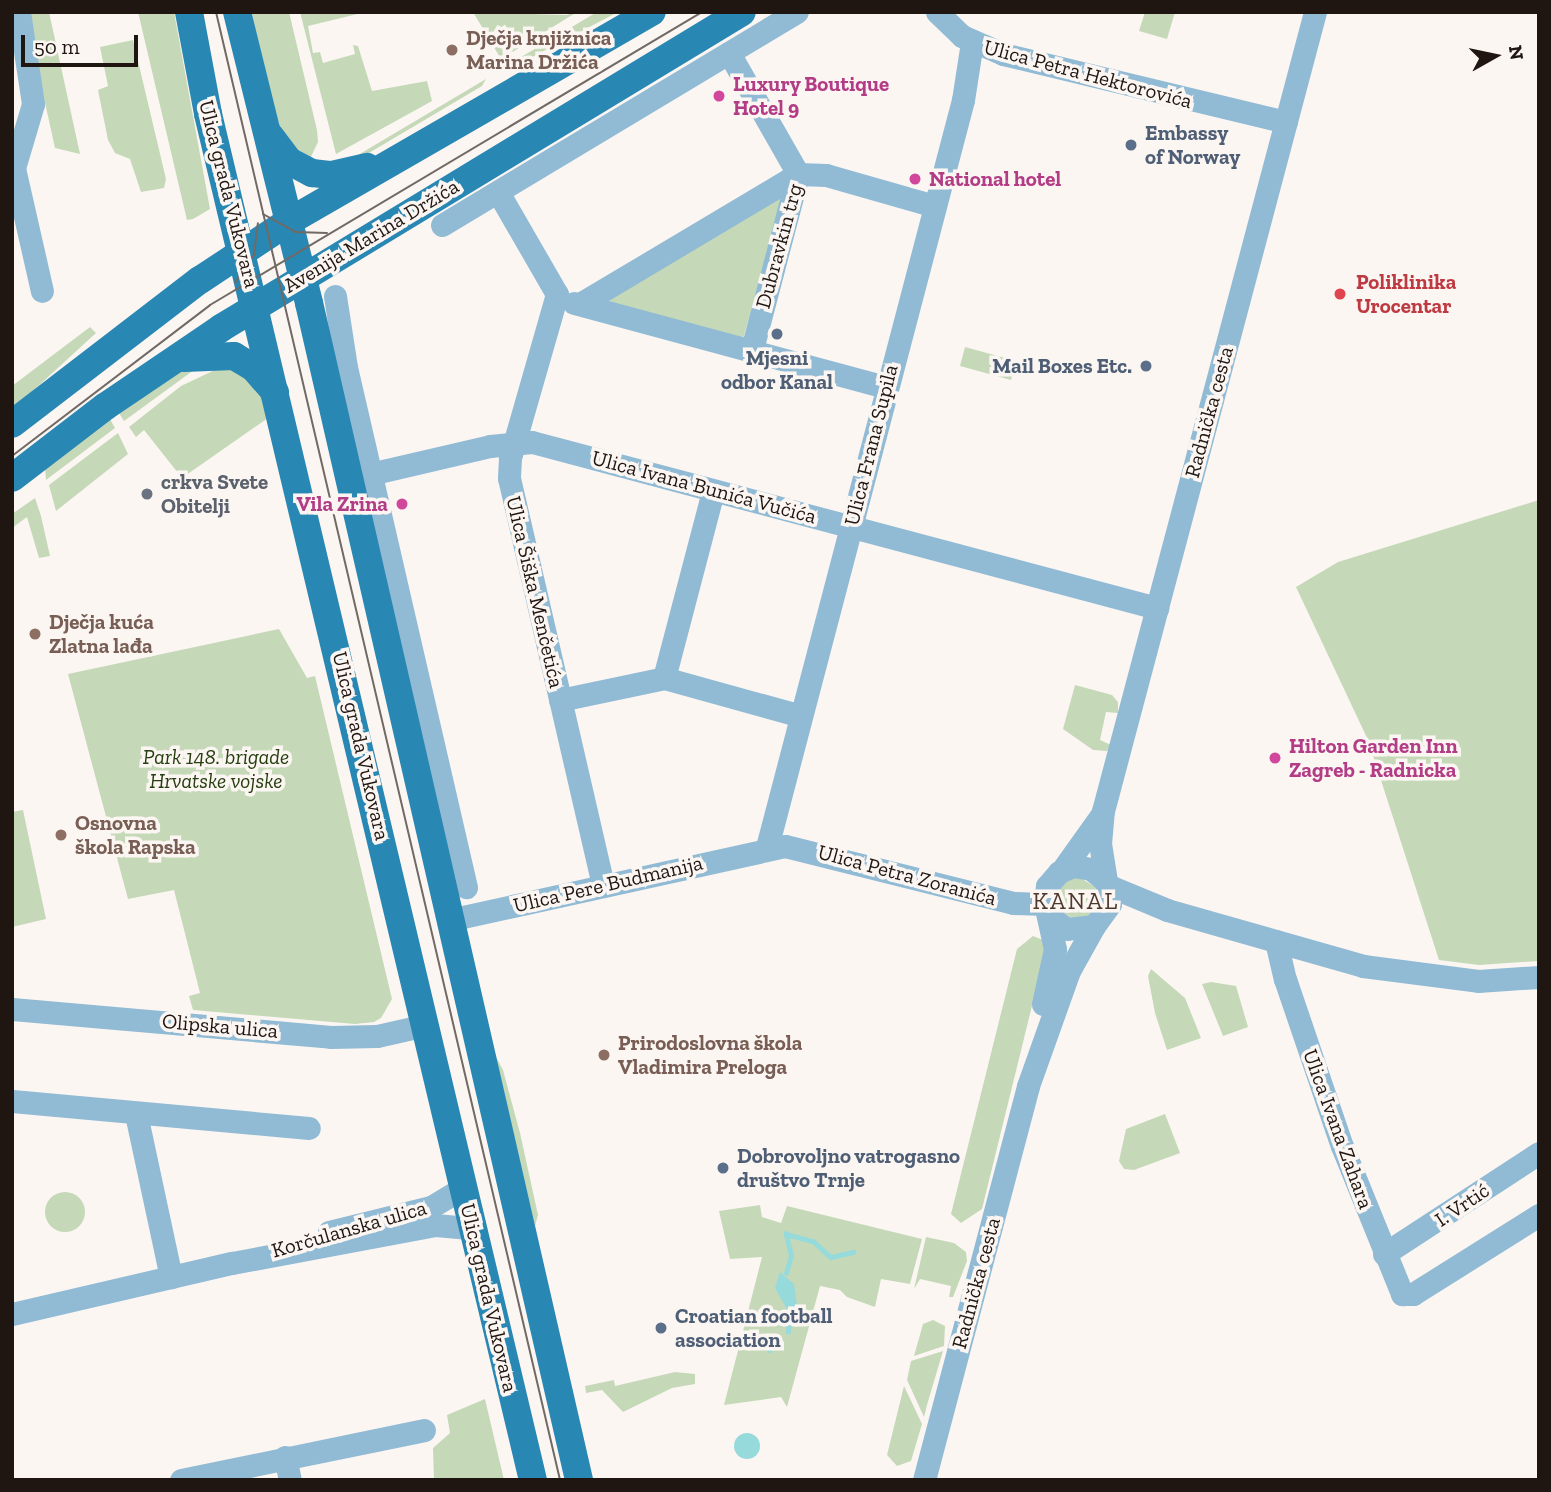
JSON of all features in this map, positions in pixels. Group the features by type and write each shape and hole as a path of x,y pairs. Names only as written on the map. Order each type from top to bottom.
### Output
{"main road":[{"name":"Ulica grada Vukovara","path":"189,12 243,253 533,1480"},
{"path":"237,12 303,277 579,1480"},
{"path":"12,424 200,280 288,222 404,158 652,12"},
{"name":"Avenija Marina Držića","path":"12,478 172,362 256,306 741,12"},
{"path":"263,121 284,156 312,173 342,174 404,158"},
{"path":"172,362 203,354 234,356 265,377 279,400"}],"street":[{"path":"19,12 33,104 14,168 42,291"},
{"name":"Avenija Marina Držića","path":"442,225 797,12"},
{"path":"937,12 972,42"},
{"name":"Radnička cesta","path":"1106,883 1101,844 1103,811 1315,12"},
{"name":"Ulica Petra Hektorovića","path":"972,42 1091,78 1286,122"},
{"name":"Ulica Frana Supila","path":"767,847 885,387 966,88 972,42"},
{"path":"729,53 798,174 826,175 935,206"},
{"name":"Dubravkin trg","path":"580,304 798,174"},
{"name":"Dubravkin trg","path":"752,349 798,174"},
{"path":"498,192 552,279 556,300 752,349 885,387"},
{"path":"335,296 370,474 466,887"},
{"name":"Ulica Šiška Menčetića","path":"556,300 515,442 510,486 603,885"},
{"name":"Ulica Ivana Bunića Vučića","path":"370,474 515,442 577,453 1157,608"},
{"path":"664,678 713,491"},
{"path":"560,700 664,678 801,716"},
{"name":"Radnička cesta","path":"1063,869 1103,811"},
{"name":"Ulica Pere Budmanija","path":"449,920 767,847"},
{"name":"Ulica Petra Zoranića","path":"767,847 796,847 1048,911"},
{"path":"1167,910 1133,907 1101,920 1067,929 1048,911 1048,886 1063,869 1082,866 1106,883 1167,910 1363,966 1478,981 1539,977"},
{"path":"1101,920 1106,883"},
{"name":"Radnička cesta","path":"924,1480 1028,1086 1055,949 1048,911"},
{"name":"Radnička cesta","path":"1028,1086 1061,989 1101,920"},
{"name":"Ulica Ivana Zahara","path":"1276,941 1285,979 1384,1254 1402,1294 1407,1297 1421,1289 1539,1215"},
{"name":"Olipska ulica","path":"12,1009 331,1037 377,1036 426,1025"},
{"path":"12,1101 309,1128"},
{"path":"136,1114 171,1277"},
{"name":"I. Vrtić","path":"1384,1254 1539,1153"},
{"name":"Korčulanska ulica","path":"232,1263 318,1235 431,1207 463,1188"},
{"name":"Korčulanska ulica","path":"12,1314 232,1263 435,1225 472,1228"},
{"path":"181,1480 424,1430"},
{"path":"285,1457 290,1480"}],"green space":[{"path":"25,12 49,12 80,154 55,148"},
{"path":"138,12 174,12 210,209 193,219 187,220"},
{"path":"250,12 289,12 317,130 318,142 308,163 285,148"},
{"path":"300,12 366,12 308,26 313,53 320,52 323,63 355,54 353,45 358,46 372,91 427,81 432,101 336,154"},
{"path":"473,12 566,15 577,12 501,59"},
{"path":"597,12 618,12 521,63 511,63"},
{"path":"1145,12 1175,12 1167,39 1139,31"},
{"path":"133,40 166,179 164,188 141,192 130,159 115,153 108,140 98,90 108,86 100,47"},
{"path":"486,79 482,86 347,166 353,158"},
{"path":"776,194 783,196 743,339 612,303 607,297"},
{"path":"90,327 96,333 12,410 12,386"},
{"path":"965,347 1016,361 1011,380 960,366"},
{"path":"188,364 194,370 124,421 119,413"},
{"path":"219,368 234,368 261,394 268,418 182,478 144,430 136,437 129,427 181,386"},
{"path":"110,419 115,428 46,480 45,467"},
{"path":"118,433 128,454 56,511 49,485"},
{"path":"35,498 50,556 39,558 27,517 12,528 12,514"},
{"path":"1539,500 1539,961 1479,965 1439,960 1368,740 1296,587 1338,562"},
{"name":"Park 148. brigade Hrvatske vojske","path":"279,629 307,678 315,676 392,999 381,1018 374,1022 355,1024 193,1010 189,996 200,993 174,890 128,899 68,674"},
{"path":"1075,685 1112,695 1118,702 1118,713 1106,712 1100,740 1111,745 1107,751 1093,750 1063,729"},
{"path":"23,810 46,919 12,927 12,812"},
{"path":"1079,877 1097,888 1099,901 1087,917 1074,919 1062,912 1058,892 1066,881"},
{"path":"1033,936 1043,940 1046,949 982,1209 961,1223 951,1214 1017,949"},
{"path":"1151,969 1185,998 1201,1038 1167,1050 1155,1013 1148,976"},
{"path":"1211,982 1236,986 1248,1027 1223,1036 1202,984"},
{"path":"495,1055 503,1070 520,1133 538,1215 535,1226"},
{"path":"1165,1114 1180,1153 1134,1170 1124,1169 1119,1161 1126,1129"},
{"path":"65,1192 79,1198 85,1212 79,1226 65,1232 51,1226 45,1212 51,1198"},
{"path":"760,1205 762,1217 781,1223 787,1206 922,1239 910,1284 881,1279 875,1307 847,1297 840,1290 820,1286 787,1407 781,1397 724,1405 762,1257 730,1259 719,1211"},
{"path":"926,1237 954,1243 966,1252 967,1261 953,1297 949,1297 951,1286 920,1279 914,1289"},
{"path":"933,1320 945,1326 944,1346 914,1356 923,1324"},
{"path":"943,1351 924,1417 907,1380 911,1361"},
{"path":"675,1372 695,1374 695,1384 672,1388 623,1412 602,1390 586,1393 585,1386 614,1380 615,1386"},
{"path":"904,1386 922,1424 911,1461 897,1466 887,1455"},
{"path":"485,1399 504,1480 434,1480 433,1448 450,1433 447,1415"}],"water":[{"path":"780,1272 794,1284 797,1306 789,1313 775,1288"},
{"path":"747,1433 756,1437 760,1446 756,1455 747,1459 738,1455 734,1446 738,1437"}],"waterway":[{"path":"786,1273 791,1256 786,1234 813,1241 831,1257 853,1252"},
{"path":"788,1332 789,1313"},
{"path":"769,1350 776,1338"}],"tram line":[{"path":"216,12 560,1480"},
{"path":"12,456 210,305 702,12"},
{"path":"263,214 296,232 327,233"},
{"path":"235,283 254,255 258,223"}],"place":[{"name":"Dječja knjižnica Marina Držića","path":"452,50"},
{"name":"Luxury Boutique Hotel 9","path":"719,96"},
{"name":"Embassy of Norway","path":"1131,145"},
{"name":"National hotel","path":"915,179"},
{"name":"Poliklinika Urocentar","path":"1340,294"},
{"name":"Mjesni odbor Kanal","path":"777,334"},
{"name":"Mail Boxes Etc.","path":"1146,366"},
{"name":"crkva Svete Obitelji","path":"147,494"},
{"name":"Vila Zrina","path":"402,504"},
{"name":"Dječja kuća Zlatna lađa","path":"35,634"},
{"name":"Hilton Garden Inn Zagreb - Radnicka","path":"1275,758"},
{"name":"Osnovna škola Rapska","path":"61,835"},
{"name":"Prirodoslovna škola Vladimira Preloga","path":"604,1055"},
{"name":"Dobrovoljno vatrogasno društvo Trnje","path":"723,1168"},
{"name":"Croatian football association","path":"661,1328"}],"district":[{"name":"KANAL","path":"1076,901"}]}
